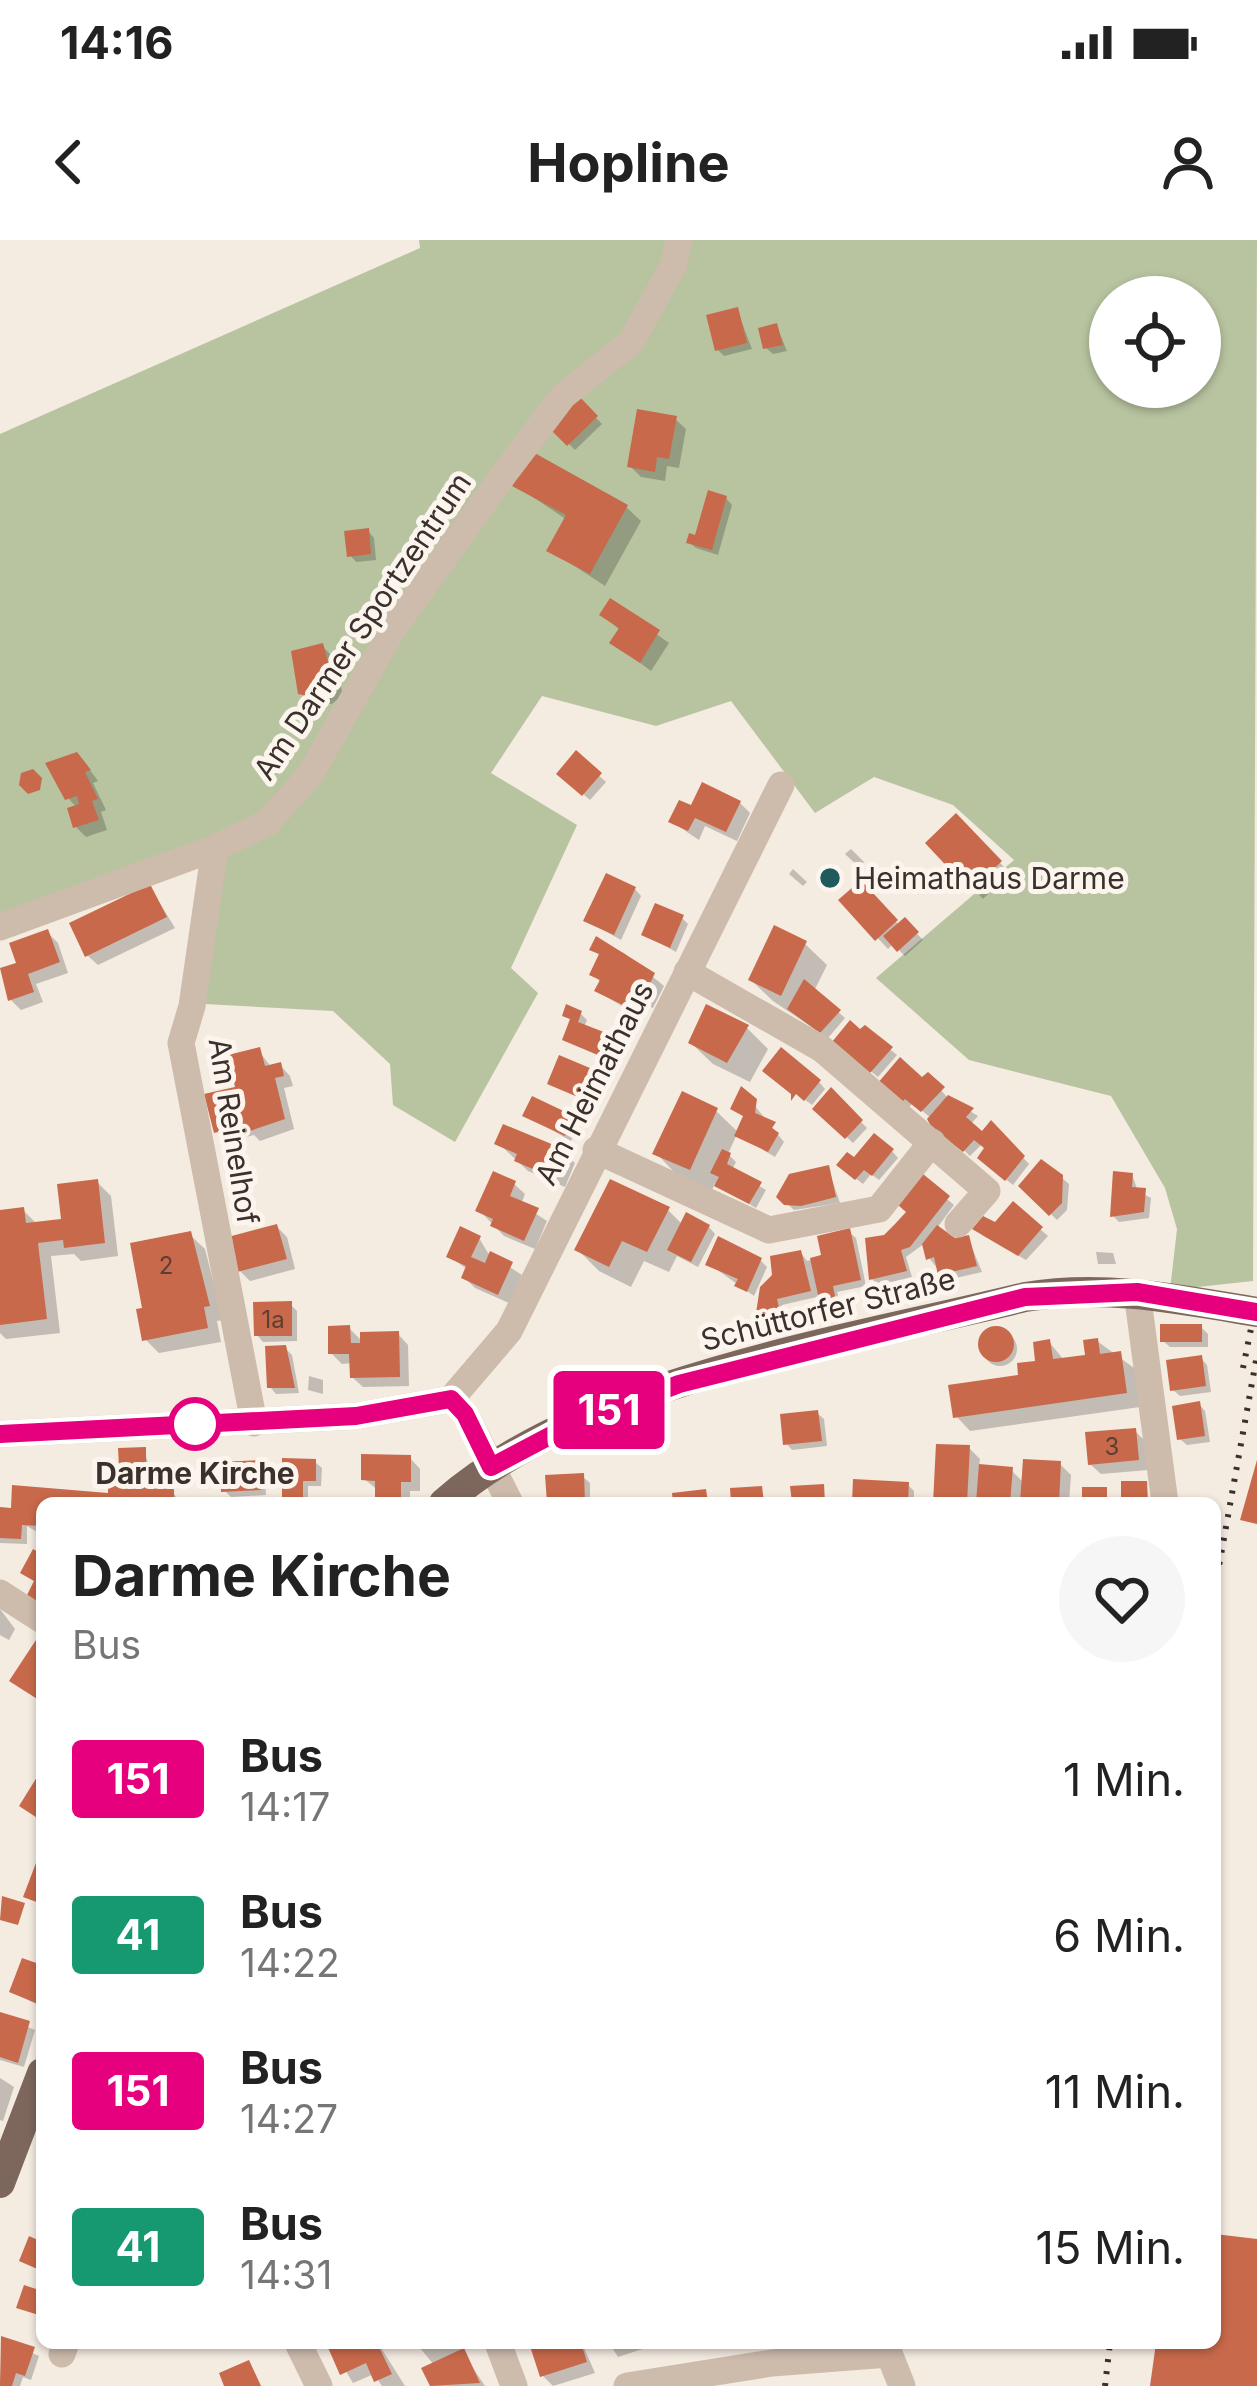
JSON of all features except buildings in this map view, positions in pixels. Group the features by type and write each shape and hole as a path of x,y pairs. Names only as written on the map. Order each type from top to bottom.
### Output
{"main road":[{"name":"Schüttorfer Straße","path":"452,1497 491,1467 561,1430 679,1384 1025,1297 1137,1292 1257,1312"},
{"path":"0,2182 36,2089"}],"street":[{"name":"Am Darmer Sportzentrum","path":"0,927 215,848 267,823 310,775 391,632 563,396 631,342 674,264 680,240"},
{"name":"Am Heimathaus","path":"451,1399 509,1330 781,785"},
{"name":"Am Reinelhof","path":"215,848 192,1006 181,1043 254,1423"},
{"path":"687,972 822,1049 987,1191 958,1224"},
{"path":"596,1150 769,1230 879,1209 932,1142"},
{"path":"1137,1292 1164,1497"},
{"path":"0,1434 356,1416 451,1399 465,1414 507,1497"},
{"path":"0,1593 36,1616"},
{"path":"301,2349 319,2386"},
{"path":"500,2349 514,2386"},
{"path":"627,2386 879,2349"},
{"path":"887,2349 902,2386"}],"green space":[{"path":"419,240 1257,240 1253,1281 1170,1290 1177,1229 1165,1188 1111,1096 969,1060 876,978 1014,860 953,805 874,777 815,813 731,701 656,726 542,696 491,773 577,825 511,968 538,993 455,1142 393,1105 390,1064 333,1011 186,1003 211,848 0,925 0,434 420,248"}],"railway":[{"path":"1243,1368 1257,1299"},
{"path":"1221,1555 1257,1355"},
{"path":"1105,2386 1109,2349"}],"bus line":[{"name":"151","path":"0,1434 356,1416 451,1399 465,1414 491,1467 561,1430 679,1384 1025,1297 1060,1291 1137,1292 1257,1312"}],"place":[{"name":"Heimathaus Darme","path":"830,878"},
{"name":"Darme Kirche","path":"195,1424"}]}
